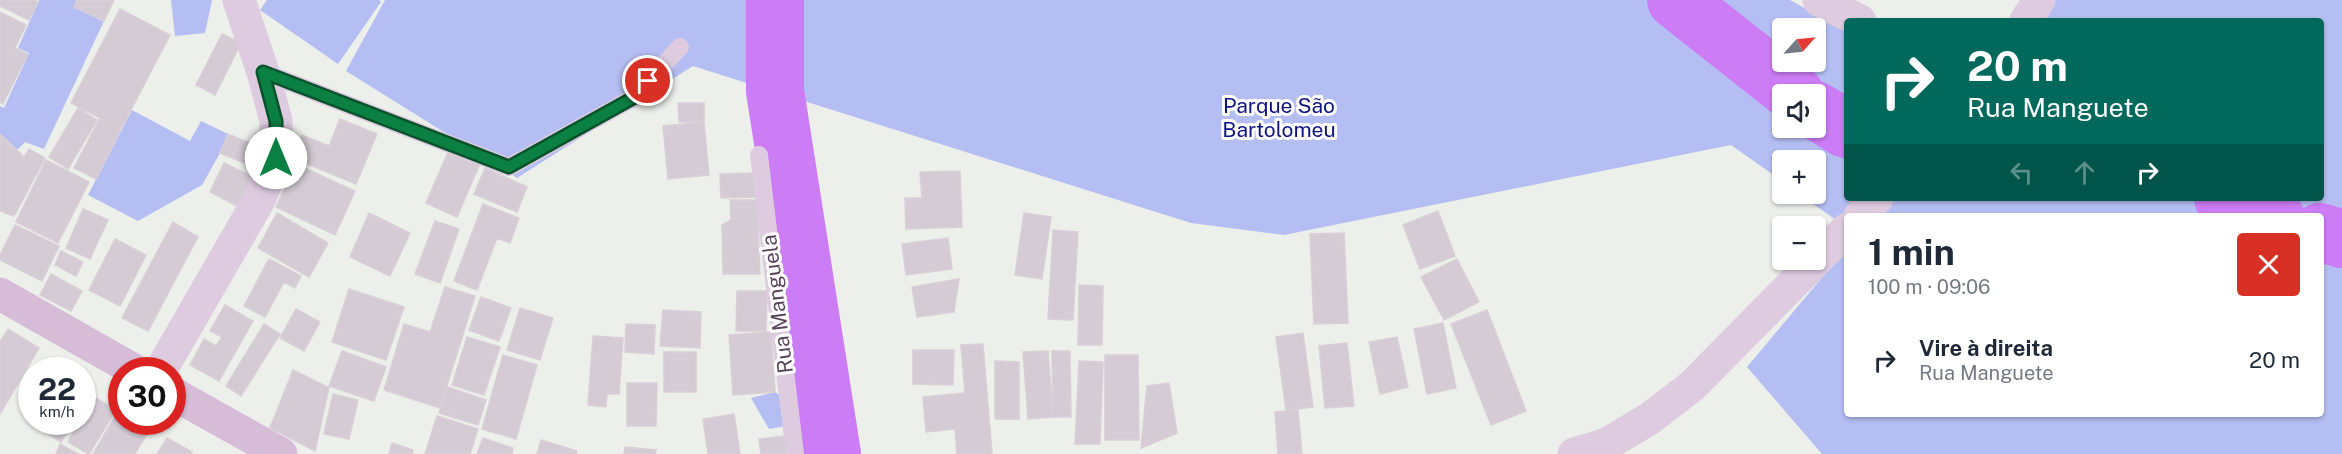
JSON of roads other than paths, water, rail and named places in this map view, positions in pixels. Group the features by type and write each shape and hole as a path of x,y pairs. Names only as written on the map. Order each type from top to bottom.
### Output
{"main road":[{"path":"0,294 111,357"},
{"path":"186,401 281,454"}],"street":[{"path":"168,357 259,200 276,158 276,121 263,72 239,0"},
{"path":"2028,18 2039,0"},
{"path":"1574,454 1607,444 1649,419 1692,386 1844,232"}],"lane":[{"path":"263,72 509,167 633,98 680,47"},
{"name":"Rua Manguela","path":"759,155 795,454"}],"waterway":[{"path":"775,0 775,91 832,454"},
{"path":"1676,0 1782,84"},
{"path":"1826,117 1844,128"},
{"path":"2232,201 2266,213"},
{"path":"2324,233 2342,239"}],"park label":[{"name":"Parque São Bartolomeu","path":"1279,117"}]}
